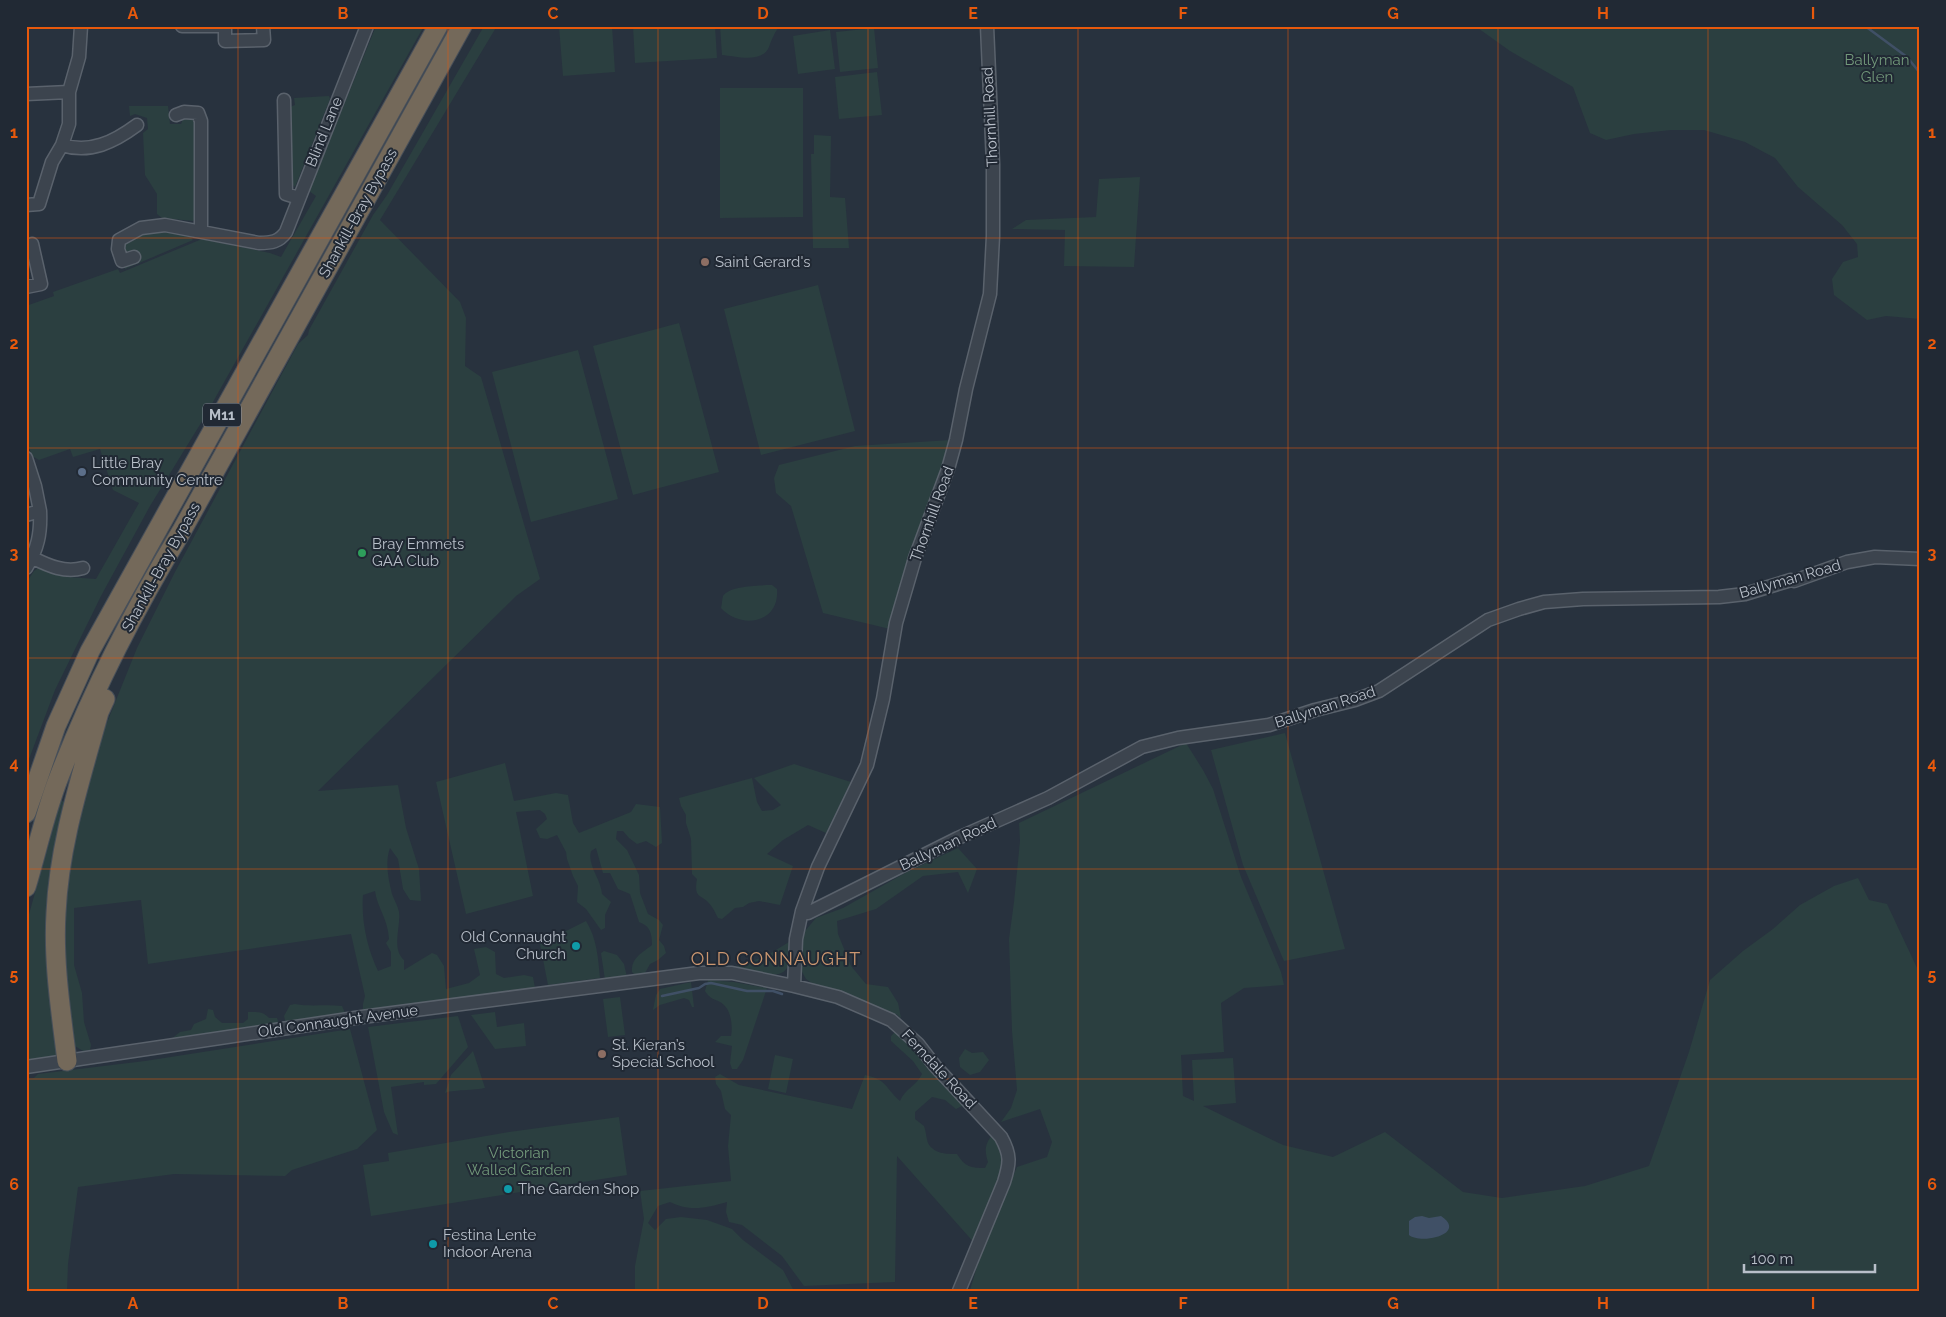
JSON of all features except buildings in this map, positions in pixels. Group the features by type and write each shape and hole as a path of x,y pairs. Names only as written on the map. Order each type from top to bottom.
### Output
{"highway":[{"name":"Shankill-Bray Bypass","path":"26,813 56,726 90,650 438,26"},
{"name":"Shankill-Bray Bypass","path":"26,887 58,779 101,678 147,588 181,532 462,26"},
{"path":"67,1061 57,978 56,913 60,867 70,816 100,712 181,532"}],"street":[{"path":"26,205 39,204 52,162 62,145 69,124 69,92 79,57 80,26"},
{"path":"182,26 225,26 225,41 264,40 264,26"},
{"name":"Blind Lane","path":"201,231 259,243 268,243 282,238 367,26"},
{"name":"Thornhill Road","path":"794,986 796,939 802,911 818,867 866,764 883,699 896,623 915,558 948,469 990,294 993,236 993,164 987,26"},
{"path":"26,94 69,92"},
{"path":"284,100 286,194 299,198"},
{"path":"134,257 122,261 118,244 123,237 141,228 165,224 201,231 202,122 198,112 184,112 176,115"},
{"path":"62,145 80,149 94,147 115,140 137,125"},
{"path":"26,287 41,284 32,244"},
{"path":"26,458 36,486 40,511 40,536 29,563 71,571 83,568"},
{"path":"26,515 40,511"},
{"name":"Ballyman Road","path":"802,911 808,913 958,838 1048,798 1142,747 1178,738 1268,725 1315,710 1356,700 1379,691 1488,620 1519,609 1544,602 1583,599 1719,597 1736,595 1791,580 1794,581 1855,561 1875,557 1920,559"},
{"name":"Ferndale Road","path":"650,980 699,973 732,973 794,986 838,997 870,1009 901,1027 918,1044 935,1066 991,1125 1009,1150 1009,1166 1004,1182 959,1291"},
{"name":"Old Connaught Avenue","path":"27,1067 362,1017 650,980"}],"green space":[{"path":"376,26 424,26 204,418 150,506 101,596 55,690 26,767 26,583 38,568 67,577 96,579 139,503 113,490 100,449 73,457 70,449 39,460 32,456 26,439 26,306 54,296 53,292 118,269 120,273 202,239 281,257 316,196 309,191"},
{"name":"Bray Emmets GAA Club","path":"484,26 497,26 380,220 460,302 466,318 465,366 481,377 540,579 516,596 318,791 398,785 406,828 419,869 421,901 410,900 403,889 398,859 390,848 387,864 388,876 399,912 397,943 400,955 404,960 404,970 432,953 437,955 444,966 446,989 469,983 480,975 474,949 486,947 495,952 496,974 504,978 524,975 533,977 535,988 363,1013 365,996 351,934 148,964 141,900 74,908 74,965 82,993 84,1022 91,1045 90,1050 83,1051 75,1046 66,971 64,922 72,848 98,745 137,648 175,572 298,344 308,335 309,330 373,215 387,195","holes":["375,891 387,925 389,939 386,943 391,952 391,966 378,971 371,953 363,914 363,895"]},
{"path":"559,26 612,26 615,72 563,76"},
{"path":"633,26 715,26 717,58 635,63"},
{"path":"720,26 780,26 766,52 761,56 748,58 722,55"},
{"name":"Ballyman Glen","path":"1475,26 1920,26 1920,319 1886,316 1867,320 1834,295 1832,279 1843,262 1858,257 1857,244 1842,225 1798,187 1775,158 1745,142 1704,130 1671,130 1634,134 1606,140 1590,133 1573,87 1510,51"},
{"path":"874,28 878,68 840,72 836,32"},
{"path":"830,30 835,69 798,74 793,36"},
{"path":"877,72 882,115 839,119 835,77"},
{"path":"720,88 803,88 803,217 720,218"},
{"path":"329,96 330,99 295,187 291,183 290,107 295,105 294,98"},
{"path":"129,106 168,106 170,124 181,124 184,117 195,117 195,218 193,221 162,218 157,214 157,194 145,175 143,133 148,129 147,118 135,114 130,116"},
{"path":"814,135 831,136 830,197 845,198 849,248 813,248 811,154 814,154"},
{"path":"1140,177 1134,267 1064,266 1065,230 1012,229 1026,220 1096,217 1099,179"},
{"path":"147,230 186,232 193,240 125,269 127,254 124,251 123,243"},
{"path":"818,285 855,431 761,455 724,309"},
{"path":"679,323 719,472 633,495 593,346"},
{"path":"578,350 618,499 531,522 492,372"},
{"path":"951,440 897,594 890,629 823,613 791,506 776,493 774,478 779,465 855,446"},
{"path":"772,585 777,589 776,600 766,616 758,620 748,621 729,615 721,608 723,596 731,590"},
{"path":"1285,733 1345,949 1284,961 1243,865 1211,750"},
{"path":"1186,743 1213,789 1241,877 1281,972 1284,985 1244,988 1221,1003 1224,1052 1181,1055 1183,1096 1194,1101 1192,1060 1233,1058 1236,1103 1203,1106 1283,1145 1333,1157 1385,1132 1463,1192 1502,1198 1585,1186 1649,1166 1689,1052 1710,980 1800,905 1834,886 1858,878 1869,900 1887,904 1918,970 1920,970 1920,1291 970,1290 982,1250 1017,1167 1047,1157 1052,1142 1040,1109 1001,1122 1011,1108 1017,1090 1012,1031 1009,939 1020,841 1019,823"},
{"path":"505,763 514,801 556,793 568,795 573,823 579,833 631,812 636,804 660,807 662,843 656,847 646,841 637,844 623,831 617,831 616,839 627,850 639,875 640,893 648,914 659,920 663,925 659,940 664,946 666,953 650,964 644,975 636,976 632,972 632,967 635,959 652,945 652,937 650,930 639,922 630,894 618,889 610,873 603,873 596,848 591,851 592,867 602,894 611,902 605,915 605,928 601,930 586,909 577,902 578,886 566,852 557,835 547,839 540,838 536,829 547,819 540,810 516,812 533,896 466,914 436,782"},
{"path":"794,764 851,782 826,833 808,825 783,840 767,854 793,866 780,905 759,901 749,903 743,907 735,908 722,919 718,918 709,903 696,891 697,879 692,874 691,839 686,823 686,815 679,798 752,778 757,802 762,811 773,810 781,805 754,778"},
{"path":"61,800 67,804 62,1060 26,1064 26,925"},
{"path":"958,848 977,869 968,893 958,872 923,876 876,909 837,921 838,934 851,966 866,984 888,987 898,1003 901,1018 896,1014 889,1014 856,997 813,984 806,979 801,970 800,951 805,931 816,918 843,908 907,872"},
{"path":"586,921 595,941 600,978 548,985 540,944"},
{"path":"789,942 790,956 788,966 784,971 777,974 769,974 737,966 766,956"},
{"path":"604,951 617,955 624,964 627,977 605,980 601,953"},
{"path":"708,980 734,982 767,988 743,1060 737,1069 732,1069 730,1063 732,1046 715,1042 721,1036 731,1036 732,1024 726,1008 710,997 705,991"},
{"path":"691,982 694,1007 692,1007 689,1000 684,998 660,1005 653,1010 656,995 660,989"},
{"path":"620,997 625,1035 608,1037 603,999"},
{"path":"290,1005 342,1006 346,1015 286,1024 284,1016"},
{"path":"208,1009 213,1010 215,1017 222,1023 243,1023 248,1019 248,1012 254,1012 262,1013 269,1018 277,1018 279,1024 170,1040 180,1032 191,1030 194,1024 206,1019"},
{"path":"495,1012 497,1027 524,1023 526,1046 495,1049 471,1015"},
{"path":"458,1016 468,1047 436,1084 424,1085 424,1082 391,1087 398,1135 393,1133 384,1112 368,1027"},
{"path":"350,1029 377,1130 357,1149 292,1170 285,1176 174,1174 78,1187 68,1264 67,1291 26,1291 26,1079 34,1078 38,1074 145,1061"},
{"path":"896,1031 933,1073 966,1104 956,1109 945,1100 932,1097 915,1112 915,1119 924,1126 927,1141 931,1147 941,1153 957,1154 969,1166 985,1168 988,1162 986,1147 994,1133 1005,1163 977,1246 897,1156 895,1282 804,1286 782,1256 742,1225 729,1222 726,1212 727,1202 691,1208 670,1202 658,1206 648,1223 655,1230 666,1219 681,1217 707,1220 732,1229 743,1240 783,1270 794,1291 635,1291 635,1266 644,1219 640,1191 731,1181 728,1146 731,1115 725,1109 721,1091 716,1084 715,1077 720,1074 739,1085 852,1109 865,1075 878,1079 900,1101 922,1074 913,1061 891,1041 891,1036"},
{"path":"965,1049 972,1053 983,1052 989,1060 980,1072 970,1075 960,1067 959,1058"},
{"path":"473,1051 485,1088 445,1093 451,1075"},
{"path":"775,1055 793,1059 786,1093 768,1089"},
{"name":"Victorian Walled Garden","path":"619,1117 627,1175 371,1216 363,1165 389,1161 388,1153 509,1132"}],"water":[{"path":"1441,1216 1448,1222 1449,1228 1446,1233 1432,1238 1415,1238 1409,1235 1409,1221 1415,1217 1429,1218"}],"waterway":[{"path":"1865,26 1907,57 1920,73"},
{"path":"662,996 699,988 711,983 747,991 773,991 782,994"}],"place":[{"name":"Saint Gerard's","path":"705,262"},
{"name":"Little Bray Community Centre","path":"82,472"},
{"name":"Bray Emmets GAA Club","path":"362,553"},
{"name":"Old Connaught Church","path":"576,946"},
{"name":"St. Kieran’s Special School","path":"602,1054"},
{"name":"The Garden Shop","path":"508,1189"},
{"name":"Festina Lente Indoor Arena","path":"433,1244"}],"district":[{"name":"OLD CONNAUGHT","path":"776,959"}]}
